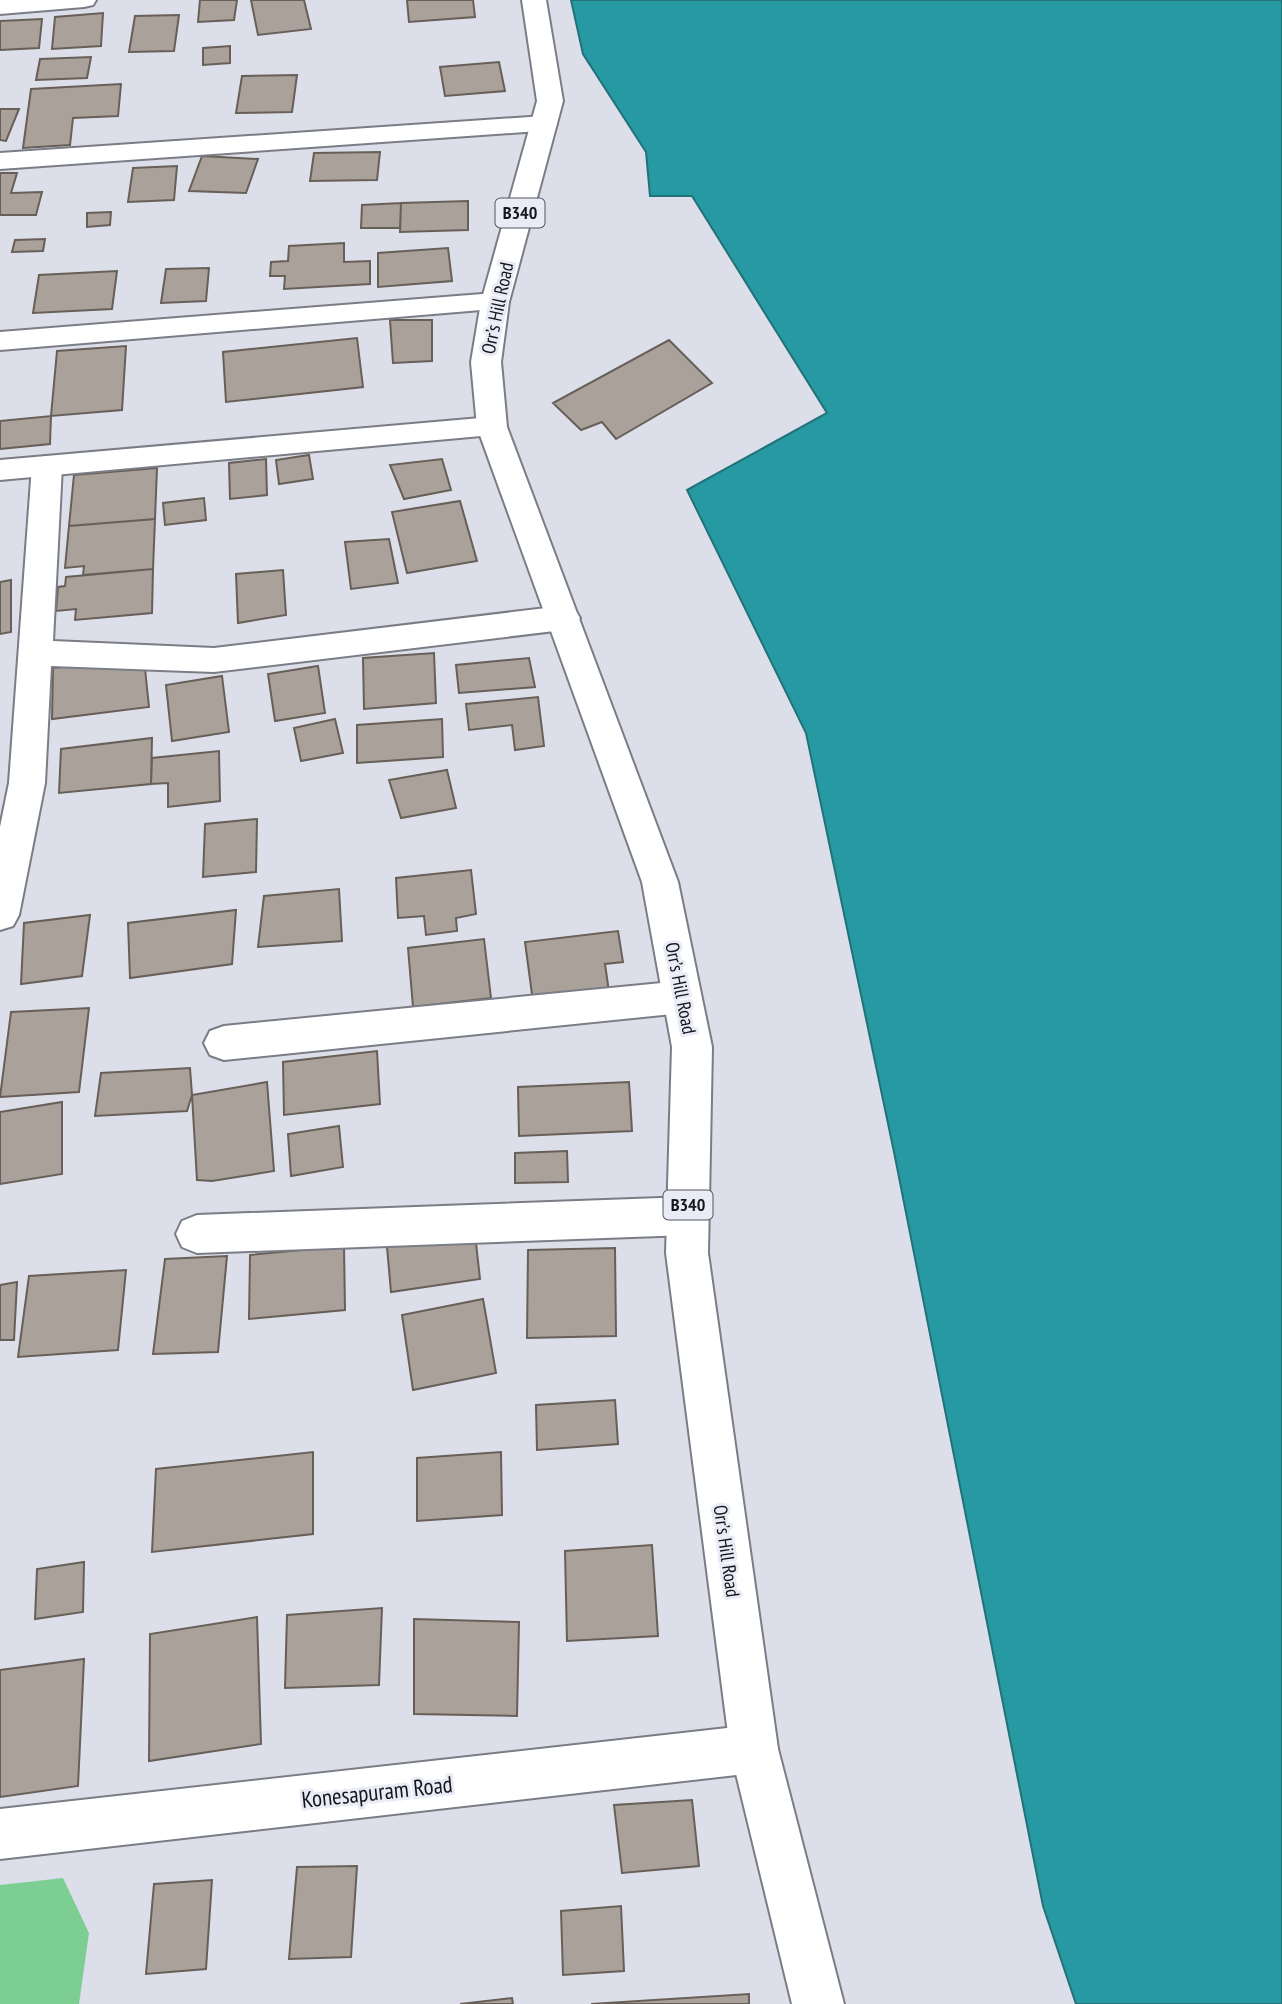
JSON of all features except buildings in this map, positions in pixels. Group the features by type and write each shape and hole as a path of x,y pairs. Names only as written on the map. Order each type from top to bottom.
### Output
{"street":[{"path":"0,7 84,0"},
{"name":"Orr’s Hill Road","path":"534,0 550,101 495,302 486,362 492,427 660,882 692,1047 687,1253 754,1749 818,2004"},
{"path":"0,161 544,124"},
{"path":"0,341 495,302"},
{"path":"0,470 492,427"},
{"path":"0,915 27,783 47,466"},
{"path":"35,653 214,660 563,618"},
{"path":"224,1043 682,997"},
{"path":"197,1234 688,1216"},
{"name":"Konesapuram Road","path":"0,1834 754,1749"}],"green space":[{"path":"63,1878 89,1933 79,2004 0,2004 0,1885"}],"water":[{"path":"571,0 1282,0 1282,2004 1076,2004 1043,1906 894,1152 806,733 687,490 827,413 692,196 650,196 646,152 583,54"}]}
